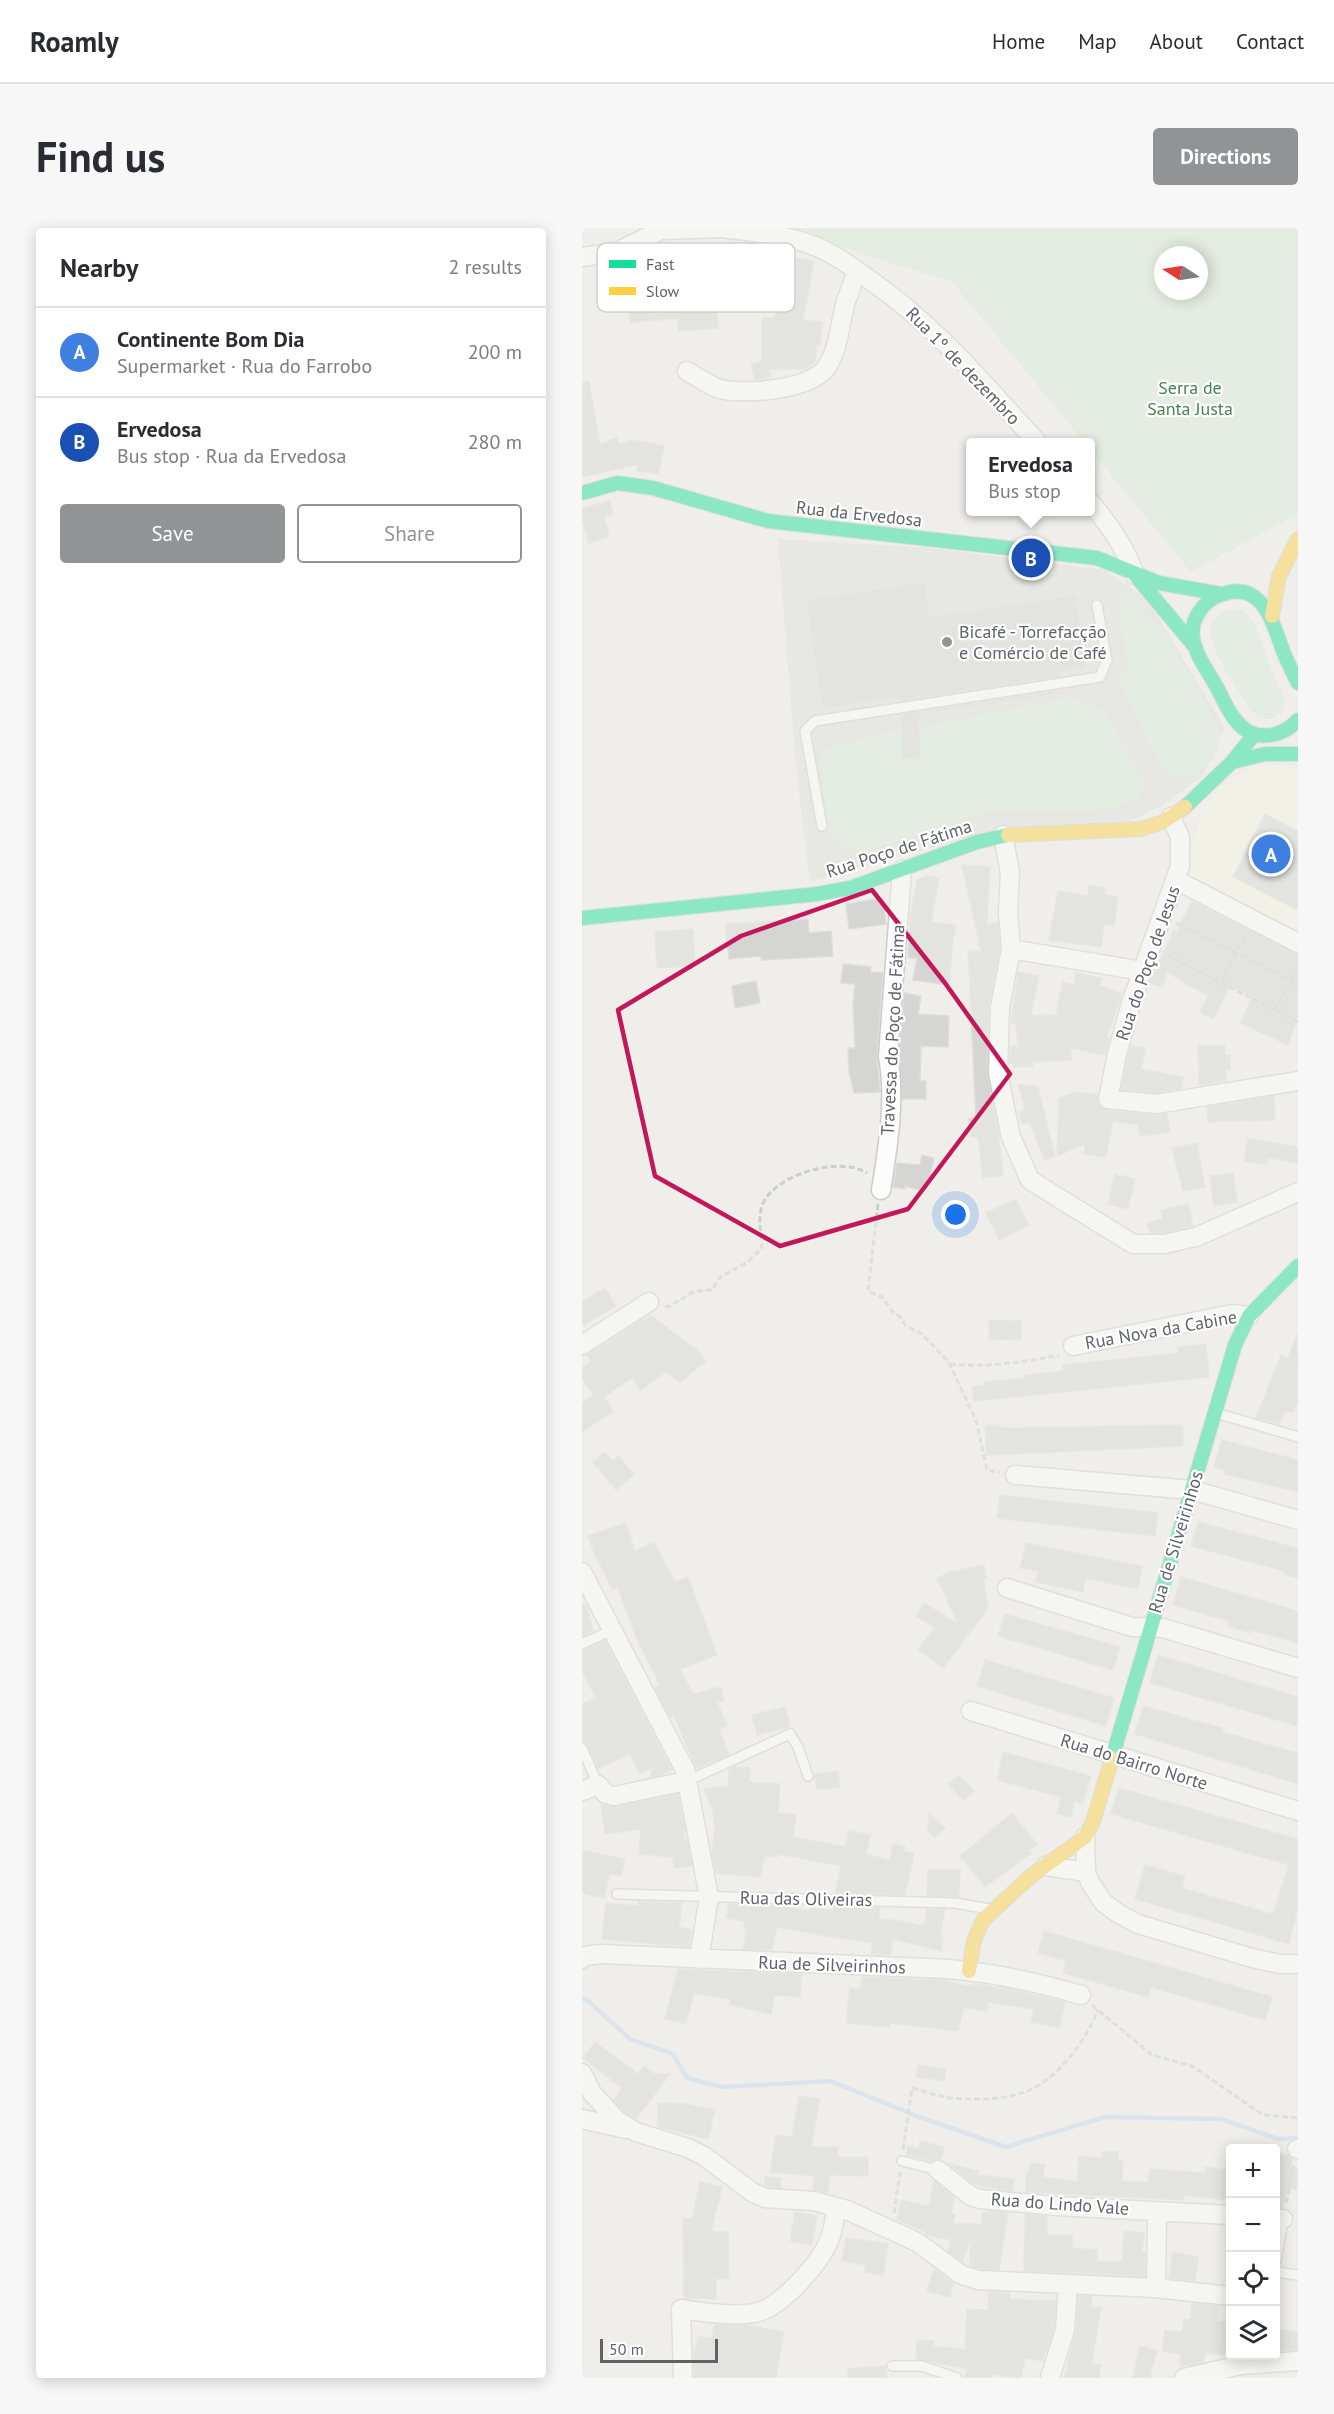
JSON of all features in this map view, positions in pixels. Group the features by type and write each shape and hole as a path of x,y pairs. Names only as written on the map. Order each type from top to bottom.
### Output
{"street":[{"name":"Rua 1º de dezembro","path":"635,243 661,230 721,228 773,235 811,244 843,260 916,314 981,379 1033,438"},
{"name":"Rua 1º de dezembro","path":"582,257 597,255"},
{"path":"687,371 720,388 742,391 799,384 817,376 826,367 836,344 857,271"},
{"name":"Rua da Ervedosa","path":"582,493 617,483 652,488 768,521 1097,558 1135,575 1182,588 1221,594 1232,591 1242,592"},
{"path":"1095,509 1128,554 1135,575"},
{"path":"1272,616 1263,604 1242,592 1297,541"},
{"path":"1297,541 1282,566 1273,593 1272,616 1281,646 1298,684"},
{"name":"Rua da Ervedosa","path":"1135,575 1196,648 1237,723 1254,735"},
{"path":"1196,648 1193,627 1197,616 1208,601 1221,594"},
{"path":"1225,700 1228,731"},
{"path":"1274,736 1293,727 1298,720"},
{"path":"1254,735 1274,736 1298,743"},
{"name":"Rua Poço de Fátima","path":"582,918 817,894 849,888 977,842 1003,835 1141,828 1163,822 1182,810 1212,781 1229,756 1254,735"},
{"path":"1229,756 1298,754"},
{"name":"Rua do Poço de Jesus","path":"1171,817 1180,837 1180,866 1142,971 1117,1054 1108,1099 1156,1104 1298,1081"},
{"path":"1003,835 1010,873 1008,913 1011,949 1000,1007 998,1073 1011,1137 1030,1180 1133,1244 1164,1244 1196,1237 1298,1192"},
{"name":"Travessa do Poço de Fátima","path":"881,1190 893,1080 888,1056 902,870"},
{"path":"1176,880 1298,943"},
{"path":"1011,949 1142,971"},
{"name":"Rua de Silveirinhos","path":"1085,1837 1113,1756 1235,1345 1249,1316 1298,1266"},
{"path":"582,1345 649,1302"},
{"name":"Rua Nova da Cabine","path":"1073,1346 1232,1314 1249,1316"},
{"path":"1015,1475 1192,1490 1298,1520"},
{"path":"582,1572 685,1770 709,1897 699,1959"},
{"path":"1007,1588 1132,1627 1163,1629 1298,1668"},
{"name":"Rua do Bairro Norte","path":"971,1712 1298,1811"},
{"path":"590,1788 614,1796 687,1781"},
{"path":"969,1971 974,1940 983,1920 1031,1876 1085,1837"},
{"path":"1085,1837 1086,1872 1091,1884 1104,1903 1138,1924 1252,1958 1280,1964 1298,1964"},
{"path":"1046,1866 1086,1872"},
{"name":"Rua de Silveirinhos","path":"582,1959 585,1956 600,1954 969,1971 1027,1980 1081,1995"},
{"path":"582,2073 598,2100 617,2120 636,2132"},
{"path":"582,2119 636,2132 696,2152 752,2192 765,2198 814,2201 892,2229 917,2242 962,2275 978,2280 1156,2289 1226,2296"},
{"name":"Rua do Lindo Vale","path":"938,2170 971,2196 980,2199 1056,2206 1226,2216"},
{"path":"683,2378 681,2309 731,2314 764,2311 796,2288 828,2244 835,2222 836,2207"},
{"path":"1156,2289 1157,2211"},
{"path":"1050,2378 1065,2330 1066,2284"},
{"path":"1184,2378 1241,2365 1298,2361"}],"lane":[{"path":"822,826 805,731 815,721 1100,677 1107,660 1097,605"},
{"path":"1214,1413 1298,1437"},
{"path":"582,1644 612,1630"},
{"path":"687,1781 790,1734 798,1747 808,1776"},
{"path":"582,1748 590,1788"},
{"name":"Rua das Oliveiras","path":"617,1894 955,1903 995,1910"},
{"name":"Rua do Lindo Vale","path":"902,2161 938,2170"},
{"path":"1280,2273 1298,2275"},
{"path":"892,2366 922,2366 957,2378"}],"path":[{"path":"1163,917 1298,984"},
{"path":"1221,982 1251,924"},
{"path":"1150,946 1298,1022"},
{"path":"1275,1010 1298,966"},
{"path":"649,1302 663,1307 670,1306 695,1291 712,1290 720,1277 748,1262 762,1248 760,1214 765,1199 775,1188 796,1176 821,1167 834,1166 863,1170 873,1177 881,1190 868,1291 882,1297 906,1326 932,1342 948,1364 976,1420 987,1470 1015,1475"},
{"path":"948,1364 990,1364 1031,1360 1059,1355 1073,1346"},
{"path":"1081,1995 1152,2055 1192,2066 1263,2115 1298,2118"},
{"path":"908,2120 912,2088 950,2098 993,2099 1030,2090 1059,2069 1092,2025 1098,2010"},
{"path":"1280,2215 1297,2149"}],"highlighted area":[{"path":"872,890 945,983 1010,1074 908,1209 780,1246 655,1176 618,1010 741,936"}],"shaded area":[{"path":"778,539 930,548 1104,570 1147,599 1225,728 1202,777 1161,806 1127,822 1000,828 810,882 796,767"},
{"path":"1256,765 1298,768 1298,933 1187,876 1199,818 1222,785"}],"green space":[{"name":"Serra de Santa Justa","path":"781,228 1298,228 1298,514 1191,572 1095,456 1095,438 1081,438 952,282"},
{"path":"1132,590 1166,636 1207,705 1221,737 1214,759 1191,777 1167,774 1151,748 1118,680 1128,670 1117,597"},
{"path":"1233,609 1244,611 1255,623 1271,668 1285,698 1283,711 1275,717 1267,719 1259,717 1251,711 1216,652 1211,635 1212,625 1220,615"},
{"path":"1072,697 1104,709 1146,784 1138,800 1098,811 991,811 857,854 829,837 819,750 884,733"}],"building":[{"path":"796,258 814,261 803,320 822,322 820,345 816,344 816,362 806,369 769,369 771,377 755,380 751,364 762,361 762,318 775,318 775,312 795,312"},
{"path":"629,312 717,312 718,328 678,331 678,318 630,323"},
{"path":"589,382 600,444 617,438 619,444 632,440 664,446 658,474 637,471 638,464 582,477 582,383"},
{"path":"610,501 613,514 604,517 609,537 589,543 582,520 582,508"},
{"name":"Bicafé - Torrefacção e Comércio de Café","path":"925,582 929,617 1076,595 1086,668 1058,672 1059,677 901,701 901,697 822,709 806,600"},
{"path":"1061,690 1061,693 919,714 920,759 902,759 902,714"},
{"path":"1265,814 1298,831 1298,910 1233,877"},
{"path":"962,865 990,867 987,925 997,922 1000,948 989,1006 987,1073 998,1128 1003,1176 983,1178 978,1137 971,1137 969,1119 976,1118 968,950 981,952"},
{"path":"927,876 939,878 931,922 956,925 952,946 950,985 913,980 917,958 908,958 910,917 917,880"},
{"path":"1089,885 1106,888 1105,895 1118,897 1114,926 1104,924 1101,947 1049,940 1058,891 1088,896"},
{"path":"883,898 886,924 849,929 846,904"},
{"path":"1192,901 1298,954 1298,1015 1288,1045 1241,1023 1252,996 1230,986 1213,1019 1200,1012 1208,996 1167,972 1163,987 1150,983 1159,959"},
{"path":"808,919 809,933 831,931 833,956 761,960 761,956 729,959 725,924"},
{"path":"693,929 695,966 657,968 655,932"},
{"path":"843,964 871,967 870,972 883,973 877,1055 880,1092 854,1093 849,1072 848,1048 855,1048 853,1004 855,984 841,983"},
{"path":"1018,972 1039,976 1031,1015 1056,1015 1063,982 1074,985 1076,973 1102,978 1100,986 1122,994 1107,1037 1110,1037 1105,1055 1071,1048 1071,1060 1032,1062 1033,1067 1014,1067 1013,1063 1010,1063 1010,1047 1018,1046 1016,1024 1011,1023"},
{"path":"756,981 760,1003 735,1008 732,986"},
{"path":"904,993 921,996 918,1014 949,1016 948,1047 921,1046 920,1081 926,1081 926,1099 902,1099 899,1056"},
{"path":"1131,1045 1146,1048 1141,1069 1183,1077 1181,1089 1156,1093 1121,1089"},
{"path":"1198,1046 1225,1046 1225,1055 1231,1055 1230,1069 1226,1069 1226,1081 1199,1085"},
{"path":"1018,1084 1038,1087 1055,1156 1045,1160 1029,1122 1022,1124 1018,1112 1025,1109"},
{"path":"1077,1092 1097,1095 1098,1103 1107,1110 1167,1114 1170,1132 1140,1136 1138,1125 1113,1121 1106,1157 1084,1154 1085,1144 1057,1156 1059,1098"},
{"path":"1274,1096 1275,1120 1208,1122 1207,1107"},
{"path":"1248,1138 1298,1147 1298,1163 1268,1158 1267,1165 1244,1161"},
{"path":"1197,1143 1205,1187 1183,1191 1172,1148"},
{"path":"922,1155 934,1158 926,1192 905,1186 905,1189 893,1187 897,1163 920,1165"},
{"path":"1233,1173 1237,1202 1214,1206 1210,1176"},
{"path":"1115,1174 1135,1179 1128,1209 1108,1204"},
{"path":"1016,1199 1029,1225 999,1240 986,1213"},
{"path":"1188,1204 1193,1226 1163,1233 1150,1233 1147,1223 1163,1219 1161,1210"},
{"path":"605,1288 616,1306 582,1326 582,1302"},
{"path":"650,1315 697,1350 706,1361 680,1382 666,1372 640,1391 632,1378 604,1397 613,1411 582,1432 582,1403 594,1395 582,1379 582,1368 591,1361 587,1355"},
{"path":"989,1320 1021,1321 1021,1340 989,1339"},
{"path":"1297,1333 1298,1399 1294,1411 1284,1412 1279,1424 1256,1418 1281,1355 1288,1358"},
{"path":"1206,1344 1209,1377 974,1401 972,1387 985,1385 984,1382 1063,1371 1063,1365 1179,1353 1178,1347"},
{"path":"985,1425 997,1425 1002,1428 1183,1425 1183,1446 986,1455"},
{"path":"1222,1440 1298,1460 1298,1492 1224,1474 1225,1470 1214,1467"},
{"path":"605,1452 612,1461 619,1456 634,1475 616,1490 593,1462"},
{"path":"1000,1495 1158,1513 1155,1536 997,1518"},
{"path":"1198,1522 1298,1548 1298,1578 1284,1574 1284,1571 1191,1546"},
{"path":"626,1523 635,1551 654,1542 675,1582 688,1577 717,1655 680,1669 693,1694 721,1687 724,1701 717,1702 727,1726 719,1729 729,1755 696,1768 674,1716 670,1718 655,1688 660,1685 636,1637 618,1588 613,1590 597,1561 588,1536"},
{"path":"1026,1543 1142,1566 1138,1589 1085,1578 1083,1592 1036,1582 1038,1571 1020,1568"},
{"path":"984,1565 987,1578 983,1579 988,1608 943,1668 918,1649 935,1628 916,1616 924,1603 958,1624 937,1578 950,1572"},
{"path":"1181,1577 1298,1611 1298,1643 1251,1630 1250,1633 1228,1626 1229,1621 1173,1605"},
{"path":"582,1605 587,1607 593,1631 582,1637"},
{"path":"1005,1614 1120,1647 1113,1670 998,1636"},
{"path":"605,1641 672,1770 664,1774 651,1777 652,1768 639,1773 630,1754 598,1769 588,1745 582,1741 582,1704 596,1698 582,1671 582,1651"},
{"path":"1158,1655 1298,1697 1298,1726 1150,1683"},
{"path":"985,1660 1114,1698 1106,1726 977,1686"},
{"path":"1143,1706 1223,1728 1222,1732 1298,1753 1298,1784 1135,1734"},
{"path":"785,1707 790,1727 757,1735 752,1715"},
{"path":"1003,1752 1091,1776 1083,1803 1074,1801 1071,1817 1057,1814 1061,1797 997,1780"},
{"path":"750,1768 749,1782 780,1784 778,1813 796,1815 793,1837 845,1847 849,1830 870,1835 866,1854 890,1860 893,1844 905,1846 904,1851 914,1853 905,1895 835,1893 841,1866 778,1854 778,1857 765,1856 760,1877 716,1873 712,1854 715,1829 713,1812 704,1789 728,1786 729,1769"},
{"path":"838,1771 840,1787 817,1790 814,1774"},
{"path":"959,1775 974,1791 963,1801 948,1784"},
{"path":"1119,1788 1298,1839 1298,1906 1289,1944 1135,1899 1145,1865 1185,1876 1182,1888 1273,1914 1289,1865 1111,1814"},
{"path":"678,1794 685,1828 684,1840 687,1840 692,1866 674,1868 673,1857 639,1854 641,1829 605,1834 601,1805 616,1807"},
{"path":"929,1813 945,1828 935,1838 928,1831"},
{"path":"1012,1813 1037,1844 1029,1850 1031,1853 985,1887 960,1856"},
{"path":"582,1850 625,1859 621,1876 610,1874 604,1898 582,1893"},
{"path":"928,1870 960,1870 959,1897 927,1896"},
{"path":"639,1901 682,1903 679,1927 692,1930 689,1947 602,1939 606,1903 638,1906"},
{"path":"729,1904 782,1905 809,1911 810,1907 832,1911 833,1906 880,1908 879,1919 924,1926 927,1909 945,1909 940,1937 943,1937 941,1951 893,1939 890,1955 871,1954 873,1943 777,1927 772,1950 743,1949 747,1929 744,1929 745,1922 726,1918"},
{"path":"1044,1931 1272,1997 1265,2020 1151,1987 1148,1997 1063,1973 1066,1961 1038,1953"},
{"path":"678,1969 802,1974 800,1997 775,1995 771,2014 730,2005 731,1999 694,1993 686,2024 665,2019"},
{"path":"862,1977 944,1980 967,1986 976,1984 1014,1990 1065,2002 1059,2028 1031,2022 1034,2009 988,2002 987,2011 964,2007 958,2031 891,2023 890,2027 846,2023 850,1988 860,1990"},
{"path":"595,2042 638,2074 644,2066 655,2074 670,2074 636,2119 614,2100 622,2088 583,2058"},
{"path":"918,2065 946,2069 944,2081 916,2077"},
{"path":"799,2096 820,2099 811,2147 838,2147 838,2157 868,2157 868,2176 830,2175 828,2193 813,2190 814,2176 771,2172 775,2135 792,2137"},
{"path":"658,2103 686,2104 715,2110 708,2139 658,2127"},
{"path":"920,2141 944,2147 941,2159 931,2161 906,2155 908,2146 919,2149"},
{"path":"1102,2152 1118,2152 1118,2161 1123,2161 1122,2181 1148,2182 1150,2169 1205,2173 1205,2167 1226,2170 1225,2200 1184,2195 1183,2200 1026,2192 1026,2172 1029,2172 1030,2163 1045,2165 1043,2177 1077,2182 1079,2156 1102,2158"},
{"path":"1280,2153 1293,2159 1291,2167 1298,2168 1298,2190 1286,2188 1283,2208 1280,2208"},
{"path":"948,2163 978,2171 977,2175 1014,2179 1012,2191 974,2184"},
{"path":"765,2177 781,2178 780,2188 765,2186"},
{"path":"934,2181 955,2197 951,2213 955,2214 953,2224 982,2224 982,2213 988,2213 988,2211 1008,2213 999,2270 969,2266 971,2239 962,2261 948,2251 951,2240 927,2235 897,2220 901,2200 929,2206"},
{"path":"700,2182 722,2187 711,2232 728,2232 729,2278 716,2279 716,2299 684,2298 683,2218 692,2219"},
{"path":"795,2212 817,2216 812,2245 790,2241"},
{"path":"1025,2214 1047,2217 1047,2235 1072,2235 1072,2248 1098,2250 1097,2261 1122,2262 1124,2231 1144,2233 1142,2252 1145,2252 1145,2276 1024,2271"},
{"path":"846,2238 888,2244 883,2275 864,2272 866,2265 842,2261"},
{"path":"1173,2252 1199,2257 1195,2281 1169,2278"},
{"path":"934,2269 954,2283 950,2297 927,2291"},
{"path":"989,2292 1010,2293 1010,2299 1056,2301 1054,2328 1043,2361 1025,2358 1021,2378 993,2374 991,2378 964,2378 968,2369 916,2359 917,2340 934,2341 933,2346 965,2350 967,2309 988,2310"},
{"path":"1078,2296 1092,2296 1091,2307 1101,2308 1092,2363 1101,2365 1099,2378 1064,2378 1076,2331"},
{"path":"1192,2303 1219,2306 1217,2321 1226,2322 1226,2356 1205,2353 1204,2362 1180,2366 1181,2354 1162,2351 1165,2330 1182,2332 1184,2319 1190,2320"},
{"path":"714,2325 746,2325 784,2332 776,2378 694,2378 694,2353 698,2336 712,2339"},
{"path":"1280,2330 1298,2332 1298,2350 1280,2351"},
{"path":"1140,2346 1157,2350 1150,2378 1133,2378"},
{"path":"885,2366 887,2378 848,2378 848,2369"}],"waterway":[{"path":"582,1999 587,2000 630,2039 673,2054 687,2078 721,2087 830,2081 919,2117 1006,2147 1105,2117 1221,2119 1278,2139 1298,2138"}],"traffic: fast":[{"path":"582,493 617,483 653,488 768,521 1097,558 1159,583 1221,594"},
{"path":"1135,575 1196,648"},
{"path":"1298,683 1268,613 1254,597 1245,592 1234,591 1220,595 1203,606 1196,618 1193,631 1196,650 1234,719 1245,729 1260,735 1276,734 1292,726 1298,720"},
{"path":"1185,807 1232,762 1254,735"},
{"path":"1232,762 1265,754 1298,754"},
{"path":"582,918 817,894 850,888 977,842 1008,835"},
{"path":"1112,1758 1235,1345 1249,1316 1298,1266"}],"traffic: slow":[{"path":"1272,616 1279,576 1298,539"},
{"path":"1008,835 1141,829 1163,822 1185,807"},
{"path":"969,1971 974,1940 983,1920 1031,1876 1085,1837 1093,1822 1112,1758"}],"place":[{"name":"Ervedosa","path":"1031,558"},
{"name":"Bicafé - Torrefacção e Comércio de Café","path":"947,642"},
{"name":"Continente Bom Dia","path":"1271,854"}]}
